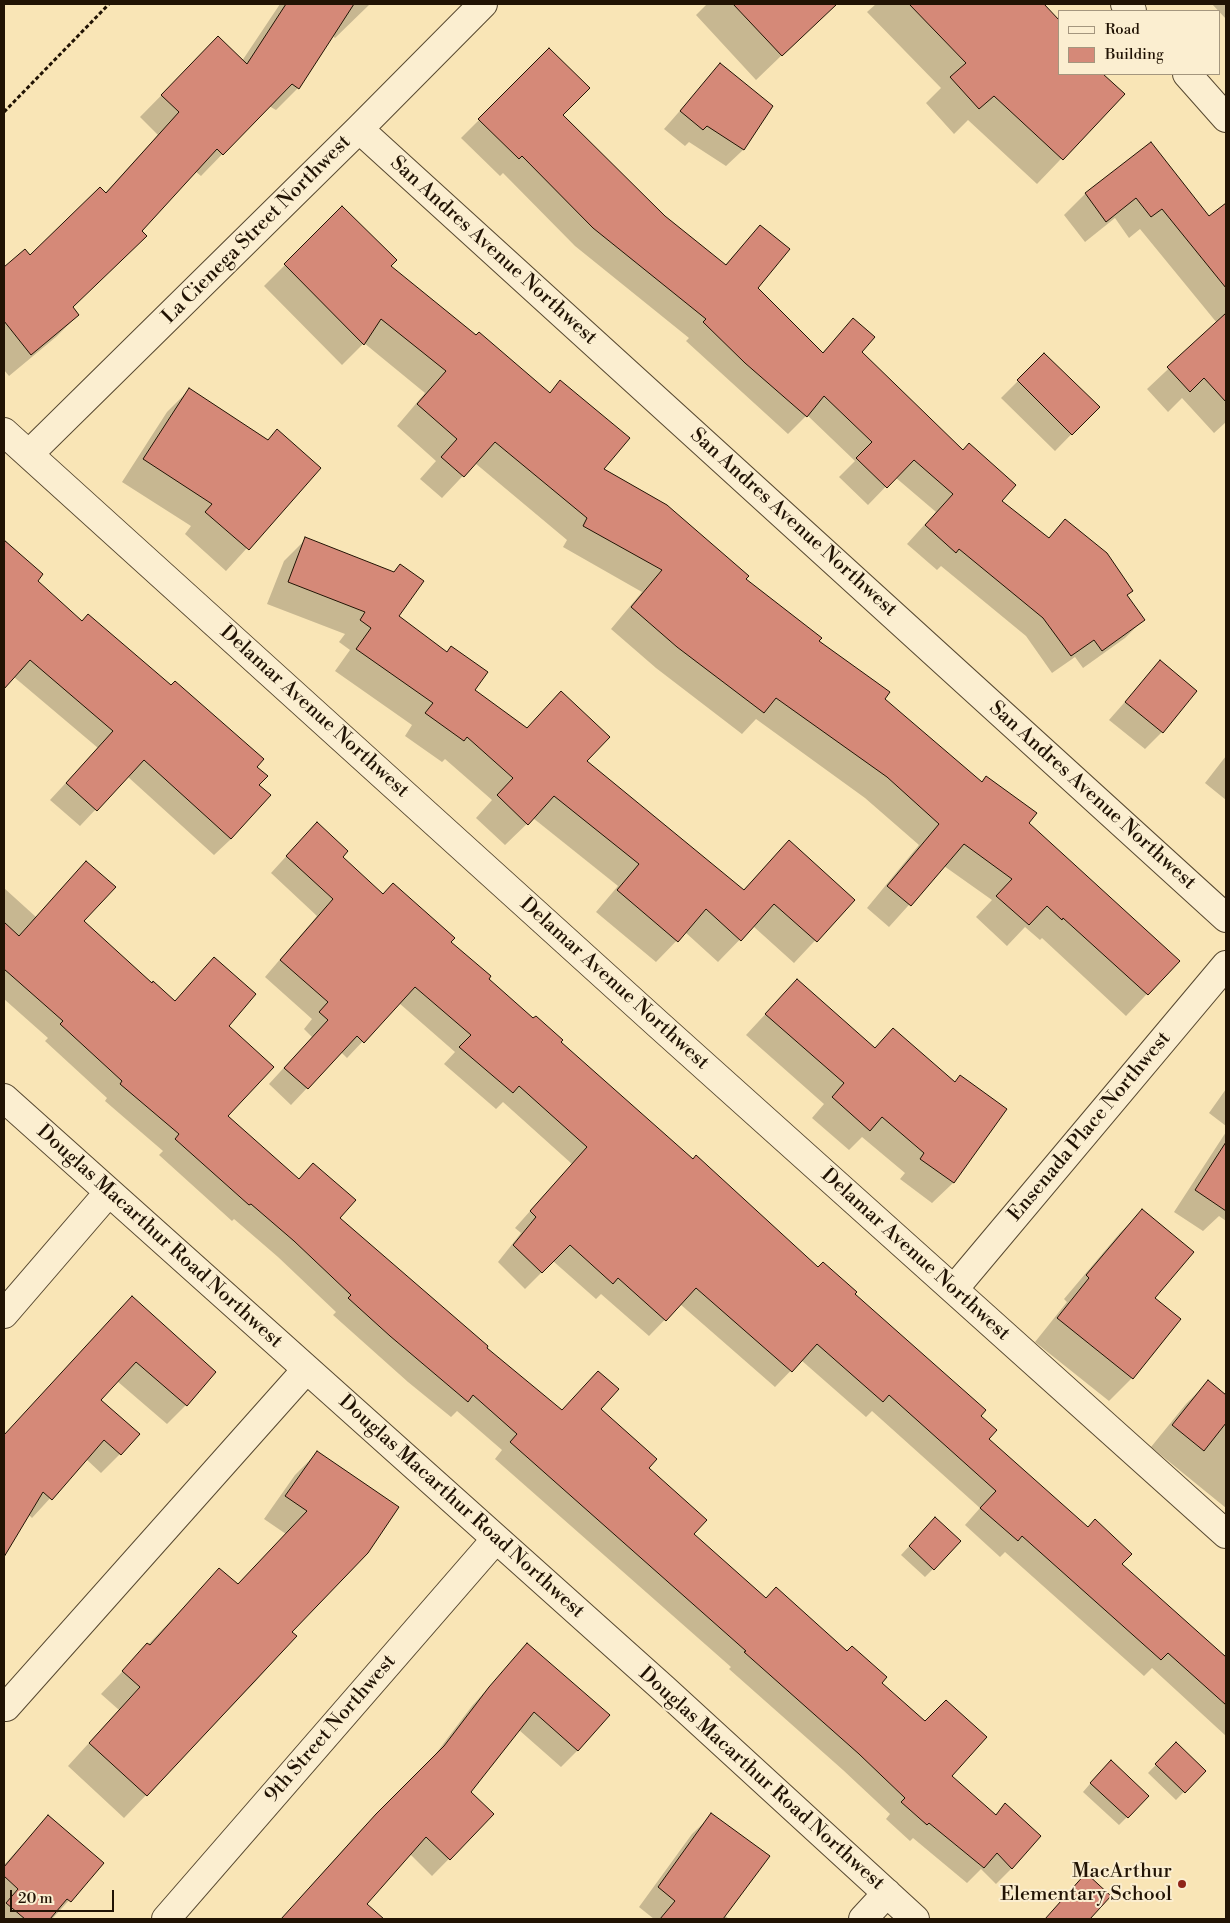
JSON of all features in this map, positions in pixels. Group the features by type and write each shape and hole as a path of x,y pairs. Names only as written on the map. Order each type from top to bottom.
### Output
{"street":[{"name":"La Cienega Street Northwest","path":"29,454 483,4"},
{"path":"1188,75 1226,118"},
{"name":"San Andres Avenue Northwest","path":"359,129 1226,918"},
{"name":"Delamar Avenue Northwest","path":"4,432 653,1020 1226,1534"},
{"name":"Ensenada Place Northwest","path":"954,1289 1226,966"},
{"name":"Douglas Macarthur Road Northwest","path":"4,1098 664,1689 916,1919"},
{"path":"4,1314 108,1192"},
{"path":"6,1707 306,1370"},
{"name":"9th Street Northwest","path":"166,1919 496,1539"},
{"path":"863,1919 886,1893"}],"path":[{"path":"4,112 109,4"}],"building":[{"path":"286,4 354,4 299,89 292,84 223,155 217,149 142,231 147,236 73,307 79,315 31,355 4,321 4,267 25,249 30,255 100,187 106,193 179,112 161,95 218,36 247,64"},
{"path":"733,4 837,4 782,56"},
{"path":"909,4 1044,4 1058,19 1058,75 1104,75 1125,94 1063,160 994,96 979,109 950,77 966,63"},
{"path":"549,48 590,88 563,115 665,216 726,265 760,225 790,249 758,288 823,353 853,318 875,337 862,352 963,450 969,443 1016,485 1002,501 1049,538 1065,519 1107,553 1133,591 1127,595 1145,620 1102,651 1094,640 1071,656 1043,618 959,549 956,553 925,525 953,494 914,460 887,488 856,458 872,442 824,396 807,417 745,363 703,322 706,319 593,228 522,156 519,159 478,119"},
{"path":"720,63 773,106 744,150 707,126 703,130 680,111"},
{"path":"1151,142 1209,216 1226,203 1226,288 1162,209 1151,217 1136,198 1106,222 1085,193"},
{"path":"342,206 397,260 391,266 476,335 479,332 550,393 560,380 630,438 604,469 667,505 749,576 746,579 822,638 819,641 890,692 885,699 982,782 986,776 1037,813 1029,823 1180,961 1148,995 1063,918 1062,920 1047,906 1029,925 996,896 1012,879 964,844 911,906 887,886 939,824 887,777 776,698 764,713 677,647 631,607 662,570 583,526 587,518 495,442 464,477 441,457 457,439 417,404 446,371 381,319 364,345 284,264"},
{"path":"1226,313 1226,402 1204,378 1190,392 1167,367"},
{"path":"1044,353 1100,407 1072,435 1017,380"},
{"path":"189,388 268,440 277,429 321,468 249,550 205,512 212,504 143,459"},
{"path":"305,537 394,572 400,564 424,581 399,616 447,652 451,646 488,672 475,690 527,728 561,691 610,737 587,761 744,890 789,840 855,900 817,942 774,904 741,941 706,909 678,942 617,890 639,864 554,796 528,825 497,795 513,778 467,737 464,741 425,713 433,703 356,649 371,628 360,620 365,612 288,582"},
{"path":"4,540 43,574 38,581 82,621 88,614 171,685 175,681 264,759 257,767 268,776 259,785 271,795 231,839 144,760 97,811 66,783 113,731 30,660 4,689"},
{"path":"1160,660 1197,691 1163,733 1125,702"},
{"path":"317,822 348,851 343,857 383,894 393,883 455,938 451,942 491,976 489,979 533,1018 536,1016 563,1040 561,1042 693,1159 696,1155 818,1267 823,1262 857,1292 855,1294 986,1410 981,1416 997,1430 989,1439 1088,1527 1095,1519 1132,1554 1122,1564 1226,1657 1226,1705 1168,1653 1161,1660 1022,1536 1018,1541 980,1508 996,1491 889,1395 883,1402 817,1344 792,1372 696,1288 666,1321 618,1278 613,1284 570,1245 542,1273 513,1245 536,1217 530,1211 587,1147 519,1086 513,1093 459,1047 471,1035 415,987 364,1043 357,1036 308,1089 284,1068 328,1020 319,1012 328,1002 280,960 333,899 286,856"},
{"path":"86,861 116,887 84,921 152,983 153,981 175,1001 214,957 256,994 229,1026 274,1067 228,1116 299,1179 313,1163 356,1200 340,1218 488,1346 487,1348 562,1410 598,1371 619,1389 601,1409 657,1459 649,1468 707,1520 694,1534 766,1598 776,1587 847,1651 852,1646 887,1677 882,1683 925,1721 946,1700 987,1737 952,1776 996,1815 1005,1803 1041,1836 1012,1869 997,1853 984,1868 929,1823 927,1825 901,1802 905,1798 859,1754 510,1442 517,1434 473,1395 468,1402 348,1298 351,1295 294,1241 251,1204 249,1205 175,1139 179,1134 120,1084 122,1081 60,1024 63,1021 4,969 4,922 19,936"},
{"path":"797,979 875,1048 893,1028 955,1082 960,1075 1007,1109 954,1183 920,1159 924,1153 882,1117 870,1131 832,1097 844,1083 765,1014"},
{"path":"1226,1142 1226,1211 1195,1190"},
{"path":"1142,1209 1194,1252 1155,1298 1181,1319 1133,1379 1057,1318 1089,1278 1086,1275"},
{"path":"132,1296 216,1372 187,1406 136,1362 101,1400 140,1434 121,1455 104,1440 52,1500 43,1492 4,1557 4,1435"},
{"path":"1208,1380 1226,1395 1226,1423 1204,1451 1172,1425"},
{"path":"317,1451 399,1507 368,1553 292,1632 297,1636 147,1796 89,1743 140,1687 122,1671 147,1643 150,1645 219,1568 238,1584 307,1511 285,1496"},
{"path":"935,1517 961,1541 934,1570 909,1546"},
{"path":"527,1643 610,1715 578,1751 534,1712 471,1792 494,1814 450,1860 426,1837 367,1904 384,1919 281,1919 376,1814 444,1746 489,1687"},
{"path":"1176,1742 1206,1771 1185,1793 1155,1764"},
{"path":"1111,1760 1149,1796 1128,1818 1090,1783"},
{"path":"711,1813 770,1856 723,1919 660,1919 675,1901 658,1887"},
{"path":"48,1815 104,1863 71,1902 67,1899 50,1919 25,1919 6,1903 18,1889 4,1876 4,1867"},
{"path":"1086,1873 1111,1896 1090,1919 1045,1919"}],"place":[{"name":"MacArthur Elementary School","path":"1182,1884"}]}
